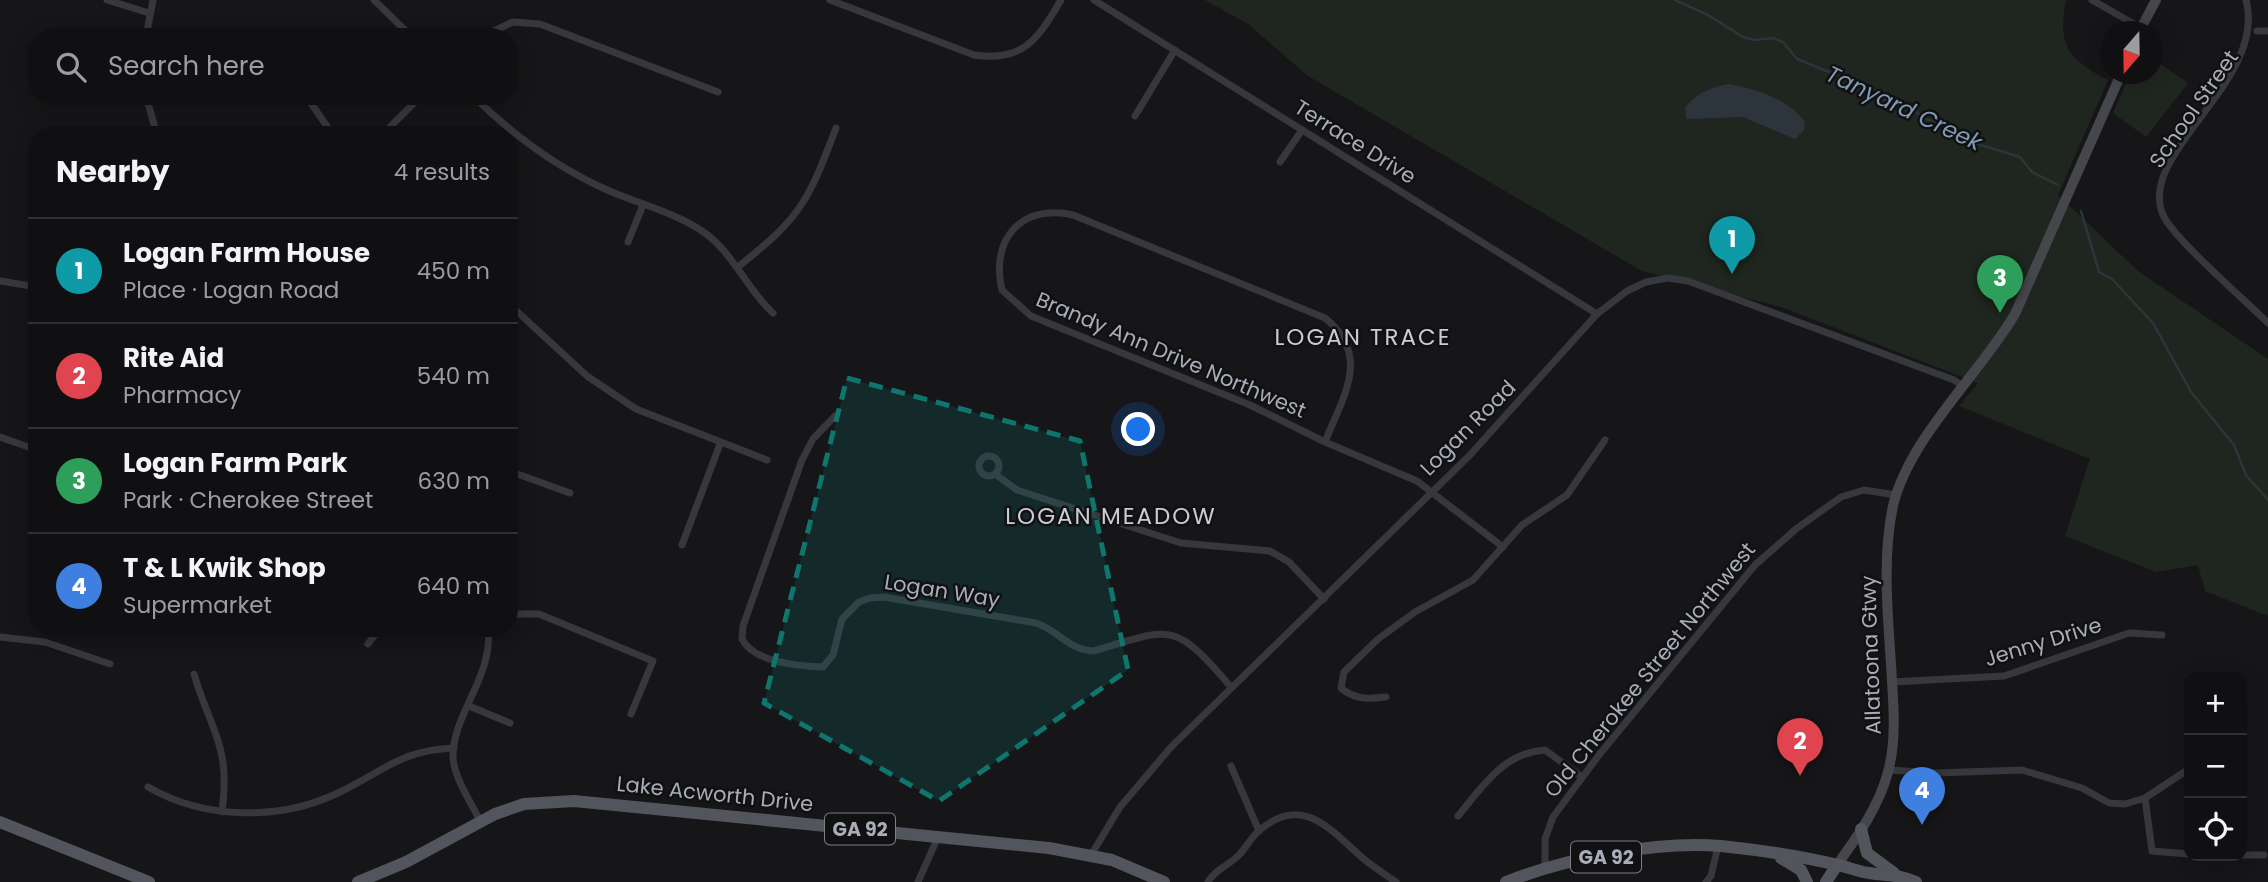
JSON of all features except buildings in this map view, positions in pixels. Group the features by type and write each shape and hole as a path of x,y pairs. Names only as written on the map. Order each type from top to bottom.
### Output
{"main road":[{"name":"Lake Acworth Drive","path":"358,882 406,862 480,821 524,804 574,801 1091,855 1164,882"},
{"path":"0,821 132,879 149,882"},
{"path":"1861,828 1867,853 1894,873"},
{"name":"GA 92","path":"1506,882 1545,869 1628,852 1718,846 1837,864 1869,873 1894,873 1916,882"},
{"path":"1771,853 1801,870 1807,882"},
{"name":"Allatoona Gtwy","path":"1826,882 1837,864"},
{"name":"GA 92","path":"1869,873 1881,882"}],"street":[{"path":"107,0 149,13"},
{"path":"147,28 153,0"},
{"path":"374,0 403,28"},
{"path":"830,0 974,55 987,57 1010,55 1032,43 1061,0"},
{"name":"Terrace Drive","path":"1094,0 1597,314"},
{"path":"2092,0 2126,21"},
{"path":"2145,21 2156,0"},
{"name":"School Street","path":"2246,0 2257,32 2256,44"},
{"path":"500,28 513,22 540,24 718,92"},
{"path":"2257,32 2268,31"},
{"path":"1135,116 1175,50"},
{"name":"Allatoona Gtwy","path":"1837,864 1874,807 1889,770 1894,729 1887,554 1896,495 1916,451 2003,333 2026,293 2117,84"},
{"name":"School Street","path":"2235,85 2165,178 2160,204 2171,228 2268,323"},
{"path":"149,105 154,126"},
{"path":"312,105 327,126"},
{"path":"391,126 412,105"},
{"path":"484,105 506,126"},
{"path":"739,267 780,234 799,212 816,181 836,128"},
{"path":"1280,162 1302,130"},
{"path":"518,136 552,161 698,229 739,267 759,300 773,313"},
{"path":"628,242 643,205"},
{"name":"Brandy Ann Drive Northwest","path":"1325,442 1352,366 1346,340 1325,318 1073,215 1058,212 1038,213 1011,232 1002,248 999,276 1002,290 1010,300 1031,316 1250,405 1325,442 1432,490 1503,547"},
{"name":"Logan Road","path":"1091,855 1120,807 1152,767 1470,455 1597,314 1617,298 1646,282 1668,278 1688,281 1954,380 1964,388"},
{"path":"0,281 28,286"},
{"path":"518,312 611,394 659,420 767,460"},
{"name":"Logan Way","path":"835,416 813,439 802,460 743,626 742,639 752,651 798,668 823,667 833,655 842,620 849,610 859,602 884,597 1036,623 1051,630 1070,646 1086,651 1155,633 1176,635 1231,687"},
{"path":"0,437 28,447"},
{"path":"1386,697 1364,699 1353,696 1341,688 1340,678 1360,656 1400,622 1473,580 1522,525 1567,495 1605,440"},
{"path":"682,545 720,444"},
{"path":"518,474 570,494"},
{"path":"995,474 1017,490 1171,540 1270,551 1289,562 1324,599"},
{"name":"Old Cherokee Street Northwest","path":"1545,869 1543,857 1547,828 1582,777 1769,551 1821,510 1849,493 1864,490 1896,495"},
{"path":"518,614 539,614 653,661 631,714"},
{"name":"Jenny Drive","path":"1892,682 2004,676 2129,633 2162,635"},
{"path":"0,637 45,642 110,664"},
{"path":"368,644 373,637"},
{"path":"480,821 462,785 454,762 454,748 488,656 488,637"},
{"path":"194,674 221,742 226,772 222,812"},
{"path":"469,706 510,723"},
{"path":"148,787 184,804 222,812 252,813 299,806 339,793 419,751 454,748"},
{"path":"1458,817 1510,758 1531,751 1545,750 1582,777"},
{"path":"1231,766 1259,831"},
{"path":"1889,770 1936,773 2022,770 2082,788 2109,803 2125,804 2145,797 2184,772"},
{"path":"2145,797 2152,851 2184,854"},
{"path":"1208,882 1212,875 1236,859 1259,831 1282,817 1309,816 1325,824 1366,861 1396,882"},
{"path":"918,882 938,837"},
{"path":"1706,882 1711,876 1718,846"},
{"path":"2247,855 2264,855"}],"highlighted area":[{"path":"847,378 1080,441 1128,670 939,801 764,703"}],"shaded area":[{"path":"1205,0 2066,0 2063,29 2069,50 2075,58 2100,75 2100,84 2106,84 2058,195 2138,271 2268,359 2268,616 2205,591 2198,565 2156,572 2065,536 2090,459 1959,406 1978,383 1781,307 1642,271 1308,76 1248,24"},
{"path":"2163,66 2188,83 2146,137 2113,113 2126,84 2163,84"},
{"path":"1728,84 1760,92 1780,101 1805,122 1804,130 1795,139 1743,117 1686,119 1685,108 1694,98 1709,89"}],"waterway":[{"name":"Tanyard Creek","path":"1675,0 1708,15 1743,37 1754,40 1773,38 1783,42 1797,59 1856,83 1883,99 1910,107 1925,119 1947,124 1956,135 1971,142 2020,157 2032,172 2058,185"},
{"name":"Tanyard Creek","path":"2081,211 2099,272 2112,279 2153,323 2191,392 2234,445 2246,475 2268,500"}],"place":[{"name":"Logan Farm House","path":"1732,274"},
{"name":"Logan Farm Park","path":"2000,313"},
{"name":"Rite Aid","path":"1800,776"},
{"name":"T & L Kwik Shop","path":"1922,825"}],"district":[{"name":"LOGAN TRACE","path":"1363,337"},
{"name":"LOGAN MEADOW","path":"1111,516"}]}
